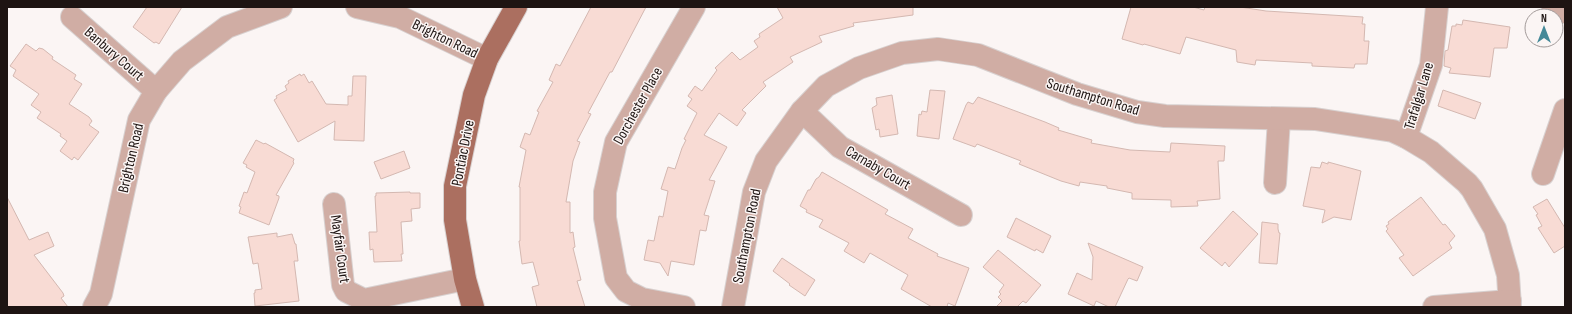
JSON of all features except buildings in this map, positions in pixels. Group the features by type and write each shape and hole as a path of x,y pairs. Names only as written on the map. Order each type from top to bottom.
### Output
{"main road":[{"name":"Pontiac Drive","path":"472,307 455,220 455,186 474,96 486,59 516,7"}],"street":[{"name":"Brighton Road","path":"94,307 101,294 139,120 156,92 182,60 227,27 281,7"},
{"name":"Brighton Road","path":"357,7 400,18 486,59"},
{"name":"Dorchester Place","path":"684,307 642,299 626,291 616,278 605,218 605,192 616,142 694,7"},
{"name":"Trafalgar Lane","path":"1406,138 1431,64 1436,7"},
{"path":"1553,7 1565,12"},
{"name":"Banbury Court","path":"72,18 156,92"},
{"name":"Southampton Road","path":"733,307 754,192 766,161 802,111 826,86 859,68 902,53 938,49 978,55 1077,94 1137,112 1165,116 1315,119 1393,131 1431,152 1472,189 1494,229 1508,275 1510,304"},
{"path":"1543,174 1565,110"},
{"name":"Carnaby Court","path":"802,111 840,147 961,216"},
{"path":"1275,183 1279,119"},
{"name":"Mayfair Court","path":"334,204 343,286 346,291 364,300 466,279"},
{"path":"1434,307 1510,304"}]}
